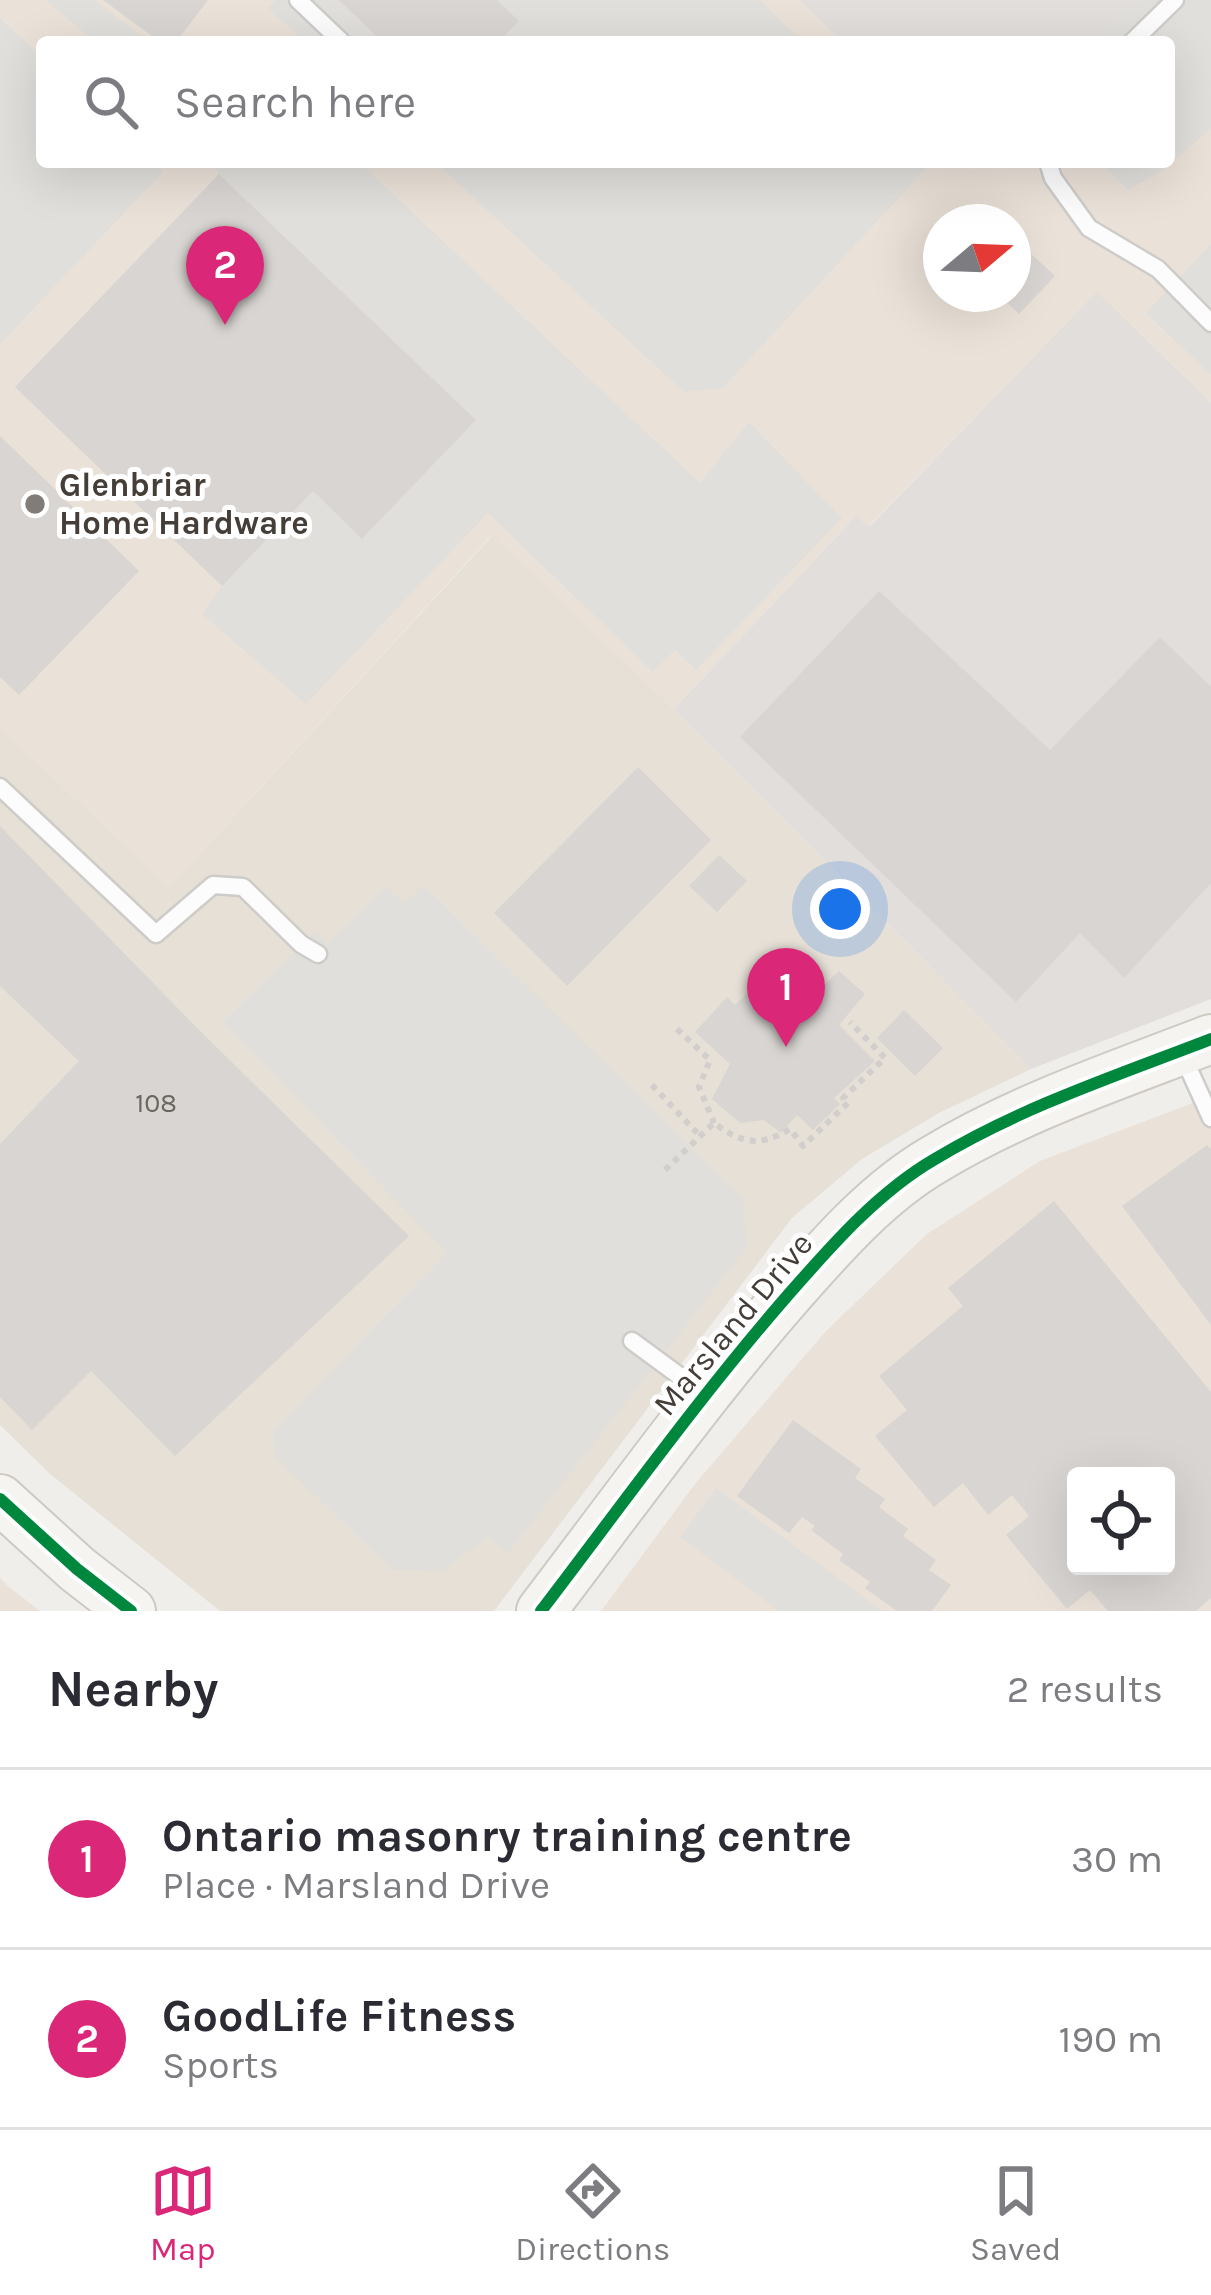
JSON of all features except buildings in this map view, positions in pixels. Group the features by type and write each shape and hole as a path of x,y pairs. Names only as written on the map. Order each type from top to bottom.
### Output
{"street":[{"name":"Marsland Drive","path":"541,1611 706,1395 834,1243 932,1160 1019,1115 1196,1045"},
{"path":"0,1498 131,1611"}],"lane":[{"path":"298,0 336,36"},
{"path":"1138,36 1175,0"},
{"path":"1050,168 1089,228 1158,269 1211,323"},
{"path":"0,787 156,934 213,885 243,887 301,944 318,954"},
{"path":"1196,1045 1211,1118"},
{"path":"632,1341 706,1395"}],"path":[{"path":"677,1029 710,1060 699,1087 714,1123 734,1138 754,1143 770,1141 790,1129 803,1146 848,1103 843,1098 885,1058 850,1022"},
{"path":"652,1085 700,1136"},
{"path":"665,1170 714,1123"}],"shaded area":[{"path":"0,0 799,0 836,36 36,36 36,168 972,169 1175,168 1175,36 1102,36 1136,0 1211,0 1211,403 1097,293 868,527 855,517 674,709 491,536 169,887 0,727"},
{"path":"46,0 94,0 142,36 88,36"},
{"path":"275,0 339,0 376,36 298,36 268,8"},
{"path":"497,0 760,0 797,36 505,36 518,22"},
{"path":"799,0 1136,0 1102,36 836,36"},
{"path":"1136,0 1211,0 1211,128 1175,160 1175,36 1102,36"},
{"path":"0,18 36,51 36,168 164,171 0,344"},
{"path":"213,168 365,168 700,483 749,422 842,518 696,670 675,650 653,672 488,513 306,704 202,614 222,586 313,491 363,539 476,420"},
{"path":"441,168 926,168 723,388 684,392"},
{"path":"1105,168 1166,168 1165,169 1128,190"},
{"path":"1211,244 1211,375 1146,313"},
{"path":"1097,292 1211,403 1211,999 1031,1069 674,709 856,516 869,527"},
{"path":"492,536 674,709 1031,1069 939,1113 862,1159 792,1218 494,1611 220,1611 49,1473 0,1425 0,727 169,887"},
{"path":"423,885 743,1198 747,1247 508,1553 488,1537 442,1571 393,1570 275,1457 273,1431 447,1253 223,1022 314,933 328,943 386,887 405,903"},
{"path":"1211,1096 1211,1611 601,1611 695,1484 826,1331 927,1234 1040,1161"},
{"path":"716,1488 883,1611 779,1611 680,1537"},
{"path":"0,1578 9,1587 40,1611 0,1611"}],"cycle path":[{"path":"541,1611 755,1333 875,1204 914,1172 1001,1123 1211,1039"},
{"path":"0,1499 131,1611"}],"place":[{"name":"GoodLife Fitness","path":"225,325"},
{"name":"Glenbriar Home Hardware","path":"35,504"},
{"name":"Ontario masonry training centre","path":"786,1047"}]}
